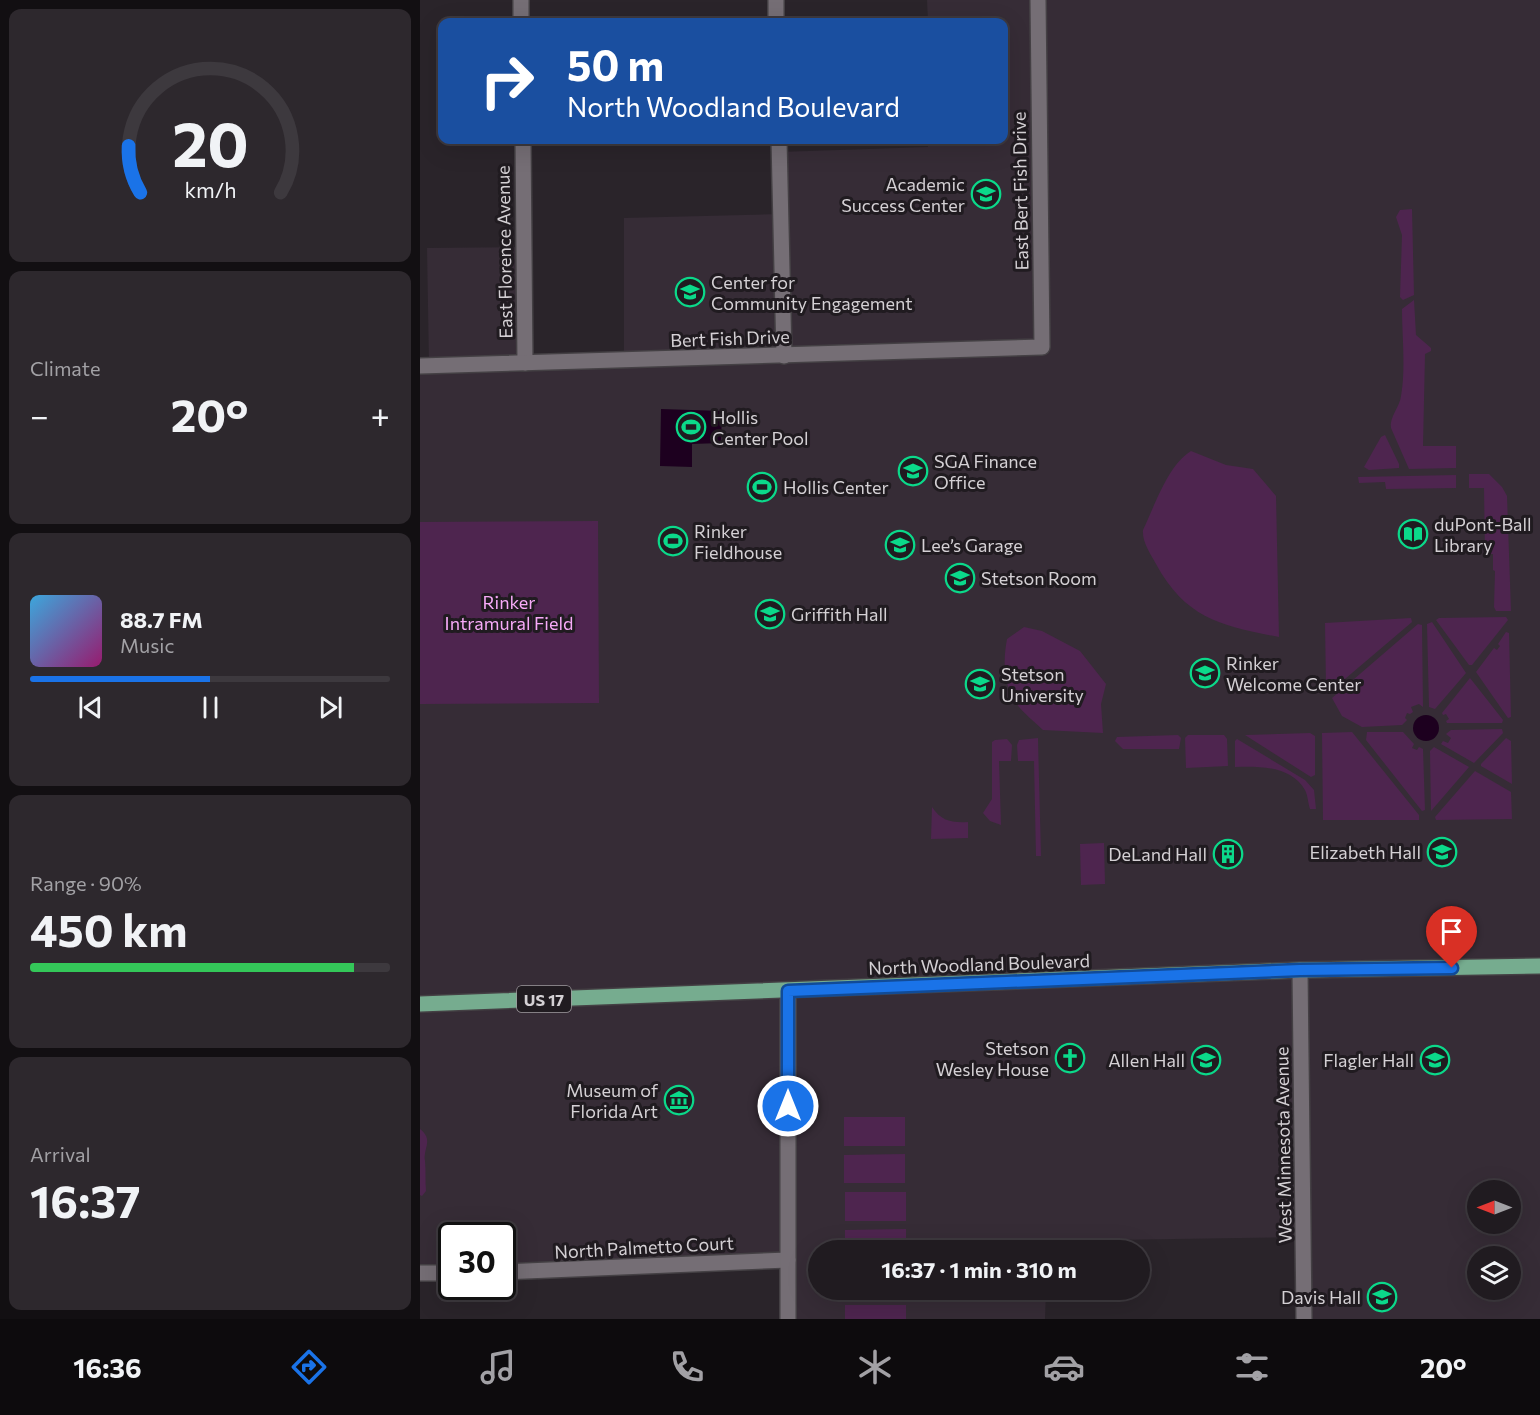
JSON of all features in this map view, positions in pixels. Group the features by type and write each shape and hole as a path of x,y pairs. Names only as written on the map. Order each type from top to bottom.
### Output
{"main road":[{"name":"North Woodland Boulevard","path":"420,1004 1300,970 1540,966"}],"street":[{"path":"521,0 521,18"},
{"path":"776,0 776,18"},
{"name":"East Bert Fish Drive","path":"1038,0 1042,346"},
{"name":"East Florence Avenue","path":"523,144 525,363"},
{"path":"779,144 784,356"},
{"name":"Bert Fish Drive","path":"420,366 1042,346"},
{"name":"West Minnesota Avenue","path":"1300,970 1304,1319"},
{"path":"788,991 788,1319"},
{"name":"North Palmetto Court","path":"516,1271 788,1260"},
{"path":"420,1273 438,1273"}],"shaded area":[{"name":"Stetson University","path":"927,0 1540,0 1540,1319 1304,1319 1303,1237 1110,1240 808,1240 808,1300 1046,1300 1045,1319 788,1319 788,1261 516,1263 516,1222 438,1222 438,1273 420,1273 420,366 429,365 427,248 524,247 525,363 624,360 624,218 780,214 779,152 928,147 928,144 1008,144 1008,18 928,18","holes":["527,1002 526,1009 448,1011 448,1005"]},
{"name":"Hollis Center Pool","path":"661,409 722,411 721,443 692,444 692,467 660,466"},
{"path":"1426,715 1435,719 1439,728 1435,737 1426,741 1417,737 1413,728 1417,719"}],"green space":[{"path":"1412,209 1414,295 1403,300 1400,297 1402,235 1396,217 1400,210"},
{"path":"1414,300 1416,335 1431,348 1431,351 1425,354 1423,446 1456,446 1456,468 1409,469 1391,428 1402,386 1404,364 1402,309"},
{"path":"1385,435 1399,468 1369,470 1364,467 1381,437"},
{"path":"1191,451 1226,465 1253,469 1276,496 1279,637 1223,624 1193,608 1168,582 1147,547 1143,530 1157,498 1175,466"},
{"path":"1469,474 1489,474 1502,487 1507,496 1511,611 1496,611 1494,607 1493,554 1485,554 1484,488 1469,488"},
{"path":"1456,475 1456,488 1386,489 1385,482 1359,483 1358,477"},
{"name":"Rinker Intramural Field","path":"598,521 599,703 420,704 420,522"},
{"path":"1506,617 1508,620 1472,665 1469,665 1436,620 1439,618"},
{"path":"1411,618 1412,622 1332,690 1326,687 1325,623"},
{"path":"1432,622 1466,673 1435,709 1429,707 1427,624"},
{"path":"1418,624 1422,625 1423,707 1419,704 1411,707 1413,712 1407,713 1405,718 1407,720 1402,725 1362,727 1342,716 1332,698"},
{"path":"1024,627 1042,631 1080,651 1106,684 1101,704 1103,733 1043,730 1016,703 1006,680 1006,647 1007,639"},
{"path":"1506,632 1509,633 1511,717 1508,718 1476,672 1494,648 1497,650 1500,646 1498,644"},
{"path":"1470,678 1503,720 1502,723 1447,723 1449,719 1446,714 1442,713"},
{"path":"1502,729 1503,733 1474,763 1441,744 1443,741 1448,743 1451,738 1446,734 1451,730"},
{"path":"1352,732 1419,815 1419,820 1323,820 1322,733"},
{"path":"1367,732 1403,732 1414,744 1412,748 1423,749 1425,810 1422,811 1366,740"},
{"path":"1310,733 1315,736 1315,775 1311,777 1245,735"},
{"path":"1178,735 1181,738 1179,749 1123,749 1115,741 1117,737"},
{"path":"1188,735 1224,735 1227,739 1228,766 1186,768 1185,738"},
{"path":"1038,738 1041,856 1036,856 1034,761 1018,761 1017,745 1019,740"},
{"path":"1506,738 1511,741 1512,784 1481,766"},
{"path":"1007,739 1012,745 1011,761 999,761 1001,825 990,821 983,813 992,799 992,742"},
{"path":"1237,739 1305,780 1314,790 1316,809 1310,809 1305,790 1292,776 1274,769 1235,767 1235,741"},
{"path":"1434,747 1469,767 1431,811 1430,751"},
{"path":"1475,771 1511,792 1512,819 1436,820 1435,817"},
{"path":"932,807 947,820 968,822 968,838 931,839"},
{"path":"1104,843 1105,884 1081,885 1080,844"},
{"path":"844,1117 905,1117 905,1146 844,1146"},
{"path":"420,1129 427,1141 426,1191 422,1196 420,1195"},
{"path":"905,1154 905,1183 844,1183 844,1155"},
{"path":"845,1192 906,1192 906,1221 845,1221"},
{"path":"906,1229 906,1240 845,1240 845,1230"},
{"path":"845,1305 906,1305 906,1319 845,1319"}],"place":[{"name":"Academic Success Center","path":"986,194"},
{"name":"Center for Community Engagement","path":"690,292"},
{"name":"Hollis Center Pool","path":"691,427"},
{"name":"SGA Finance Office","path":"913,471"},
{"name":"Hollis Center","path":"762,487"},
{"name":"duPont-Ball Library","path":"1413,534"},
{"name":"Rinker Fieldhouse","path":"673,541"},
{"name":"Lee’s Garage","path":"900,545"},
{"name":"Stetson Room","path":"960,578"},
{"name":"Griffith Hall","path":"770,614"},
{"name":"Rinker Welcome Center","path":"1205,673"},
{"name":"Stetson University","path":"980,684"},
{"name":"Elizabeth Hall","path":"1442,852"},
{"name":"DeLand Hall","path":"1228,854"},
{"name":"Stetson Wesley House","path":"1070,1058"},
{"name":"Allen Hall","path":"1206,1060"},
{"name":"Flagler Hall","path":"1435,1060"},
{"name":"Museum of Florida Art","path":"679,1100"},
{"name":"Davis Hall","path":"1382,1297"}],"route":[{"path":"788,1106 788,991 1300,970 1452,968"}]}
